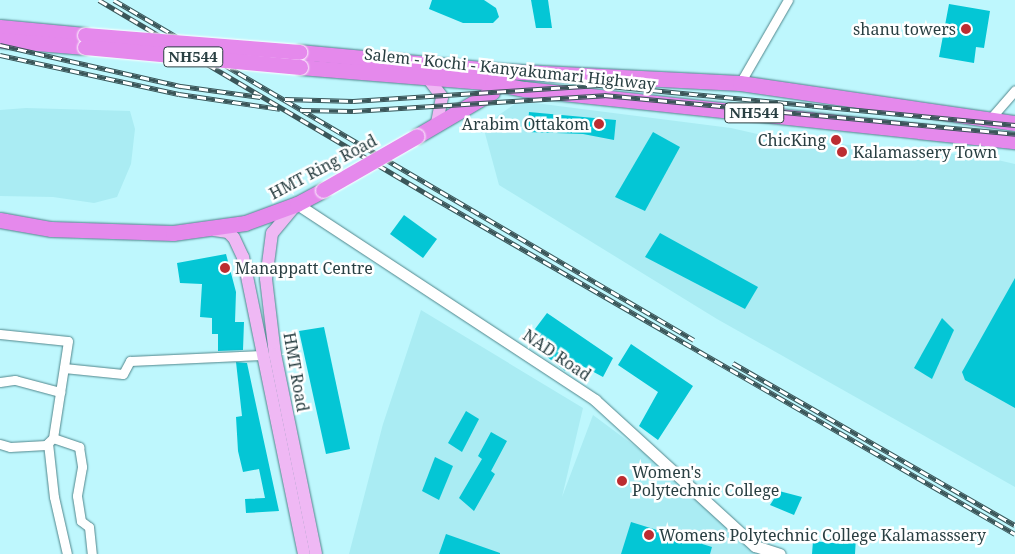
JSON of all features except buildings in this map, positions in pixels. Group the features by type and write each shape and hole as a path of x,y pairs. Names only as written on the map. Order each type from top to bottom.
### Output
{"highway":[{"name":"Salem - Kochi - Kanyakumari Highway","path":"0,27 30,36 300,67 492,83 525,89 1015,141"},
{"name":"Salem - Kochi - Kanyakumari Highway","path":"0,40 30,36"},
{"name":"Salem - Kochi - Kanyakumari Highway","path":"85,41 299,52 470,68 740,83 1015,123"},
{"path":"460,80 470,68"},
{"name":"HMT Ring Road","path":"0,220 51,230 109,233 206,230 246,223 297,204 323,190 492,92 492,83"}],"main road":[{"path":"427,77 442,97 437,124"},
{"name":"HMT Road","path":"297,204 272,233 266,279 275,354 316,554"},
{"name":"HMT Road","path":"206,230 228,232 243,257 304,554"}],"street":[{"path":"740,83 788,0"},
{"path":"990,119 1015,90"},
{"name":"NAD Road","path":"297,204 595,400 755,546 780,554"},
{"path":"0,334 68,341 51,441 54,497 67,554"},
{"path":"64,368 123,374 130,361 262,355"},
{"path":"0,382 15,380 60,392"},
{"path":"0,444 10,448 51,441 79,447 82,467 77,496 81,521 89,527 92,554"}],"shaded area":[{"path":"519,101 731,128 780,139 980,156 1015,164 1015,487 717,319 499,185 483,126"},
{"path":"26,108 130,111 135,129 131,164 117,197 94,203 53,197 0,196 0,110"},
{"path":"421,310 583,408 562,497 593,415 644,453 750,549 761,554 349,554 383,424"}],"railway":[{"path":"99,0 434,198 1015,534"},
{"path":"114,0 694,340"},
{"path":"0,45 181,86 260,97"},
{"path":"0,55 179,94 280,109"},
{"path":"285,99 353,101 599,85 1015,125"},
{"path":"302,110 353,111 604,95 1015,134"},
{"path":"733,363 1015,525"}],"place":[{"name":"shanu towers","path":"966,29"},
{"name":"Arabim Ottakom","path":"599,124"},
{"name":"ChicKing","path":"836,140"},
{"name":"Kalamassery Town","path":"842,152"},
{"name":"Manappatt Centre","path":"225,268"},
{"name":"Women's Polytechnic College","path":"622,481"},
{"name":"Womens Polytechnic College Kalamasssery","path":"649,535"}]}
